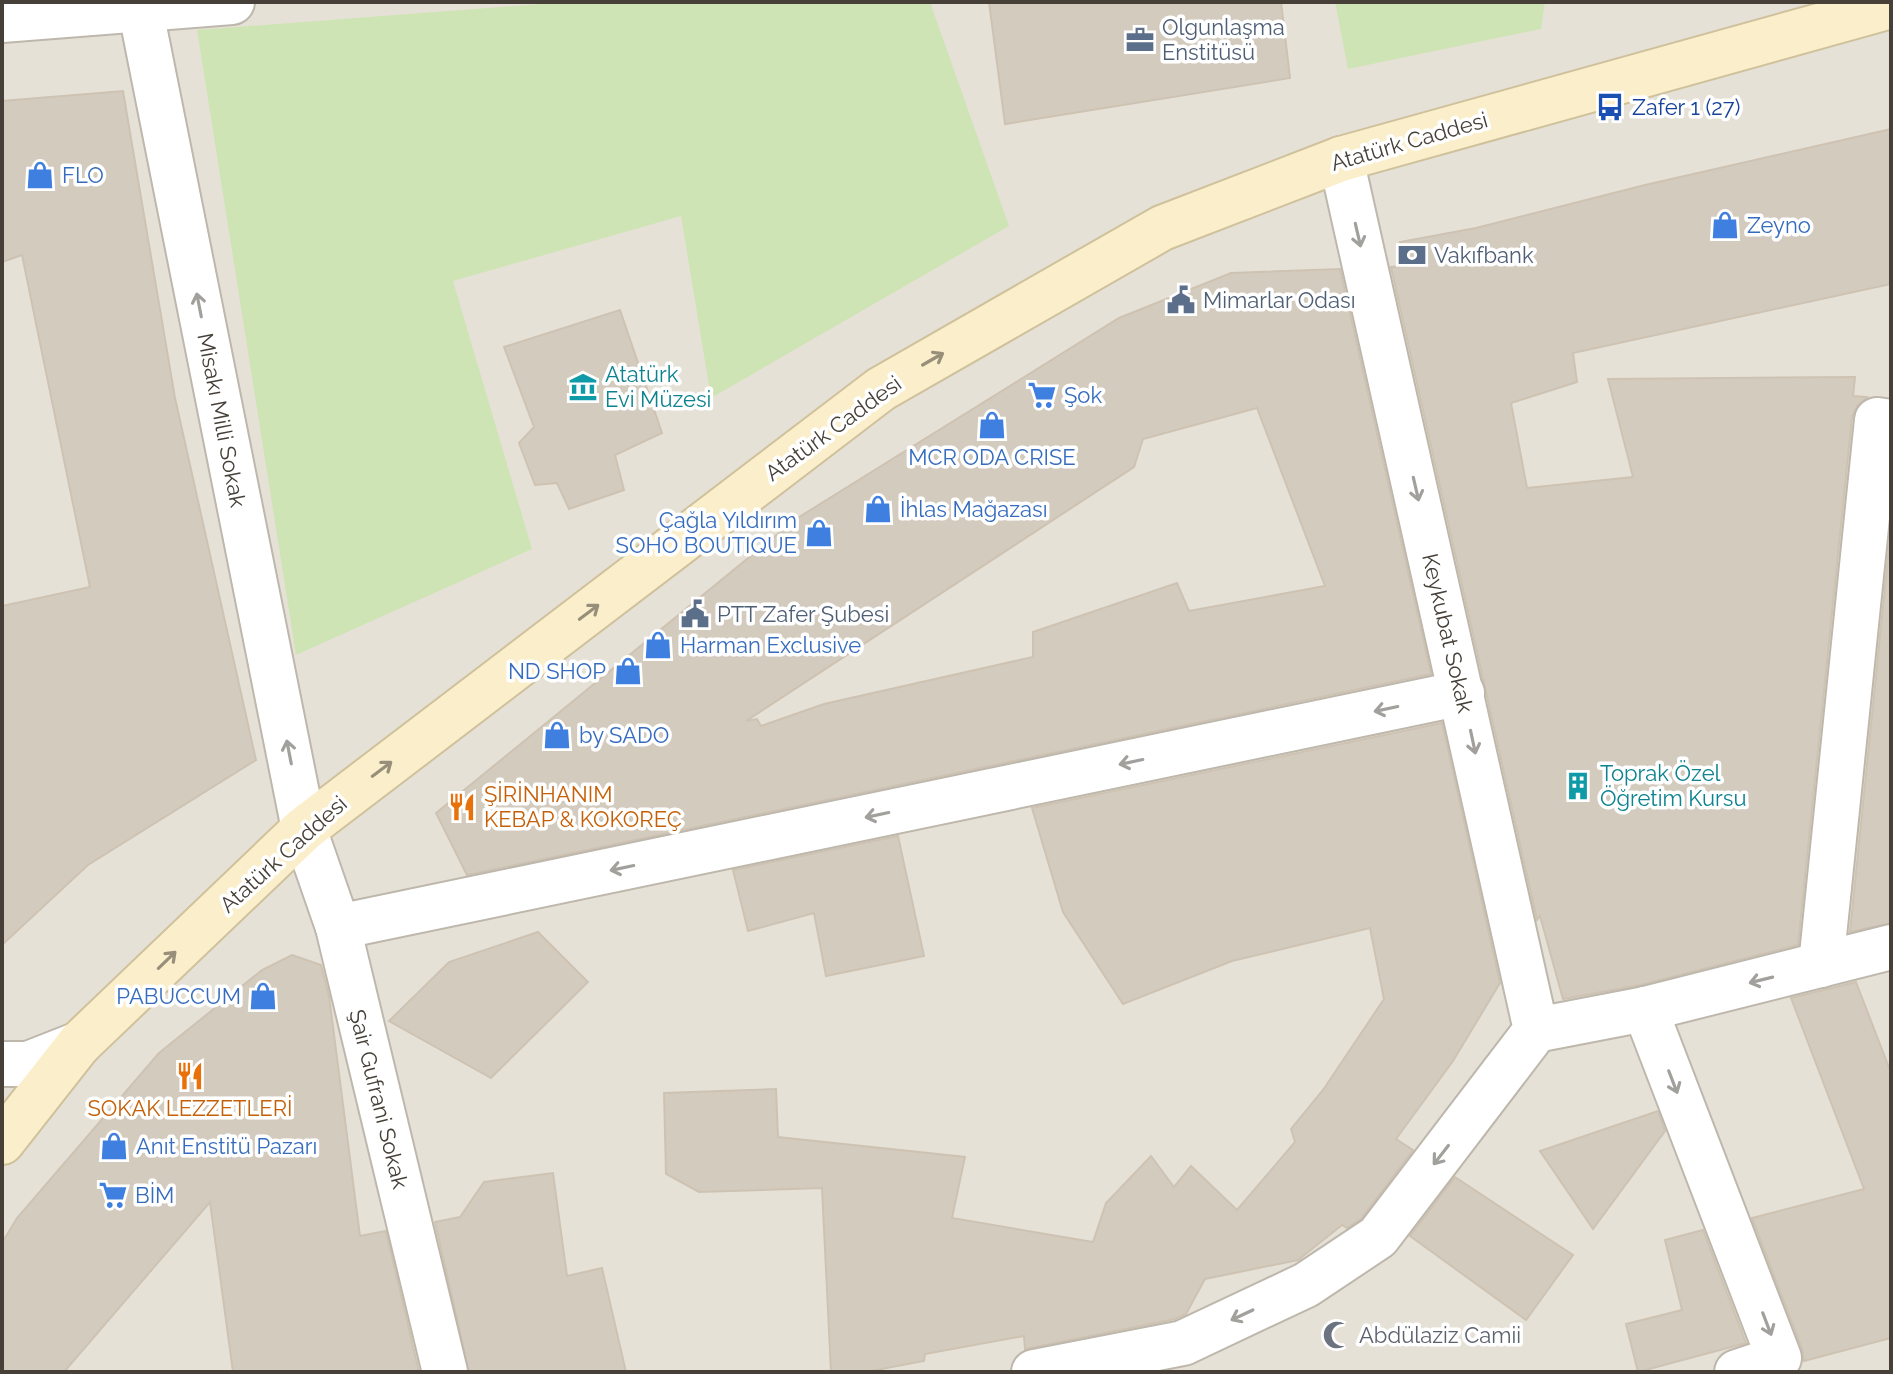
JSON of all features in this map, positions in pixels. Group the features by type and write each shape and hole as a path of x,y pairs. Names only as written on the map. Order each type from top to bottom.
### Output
{"main road":[{"name":"Atatürk Caddesi","path":"2,1142 79,1044 304,829 881,389 1162,228 1341,159 1891,6"}],"street":[{"path":"2,20 140,6 232,2"},
{"name":"Misakı Milli Sokak","path":"140,6 304,829"},
{"name":"Keykubat Sokak","path":"1341,159 1536,1030"},
{"path":"1821,965 1877,420 1891,422"},
{"path":"338,927 1462,693"},
{"name":"Şair Gufrani Sokak","path":"304,829 338,927 445,1372"},
{"path":"1034,1372 1183,1343 1306,1285 1378,1237 1536,1030 1645,1009 1891,947"},
{"path":"1645,1009 1779,1358 1737,1372"},
{"path":"2,1064 28,1064 79,1044"}],"shaded area":[{"path":"2,2 1891,2 1891,1372 2,1372"}],"green space":[{"path":"567,2 930,2 1009,226 711,398 681,216 453,281 532,549 296,655 197,30"},
{"path":"1335,2 1545,2 1541,29 1348,69"}],"building":[{"name":"Olgunlaşma Enstitüsü","path":"989,2 1281,2 1290,78 1005,124"},
{"path":"123,91 175,398 256,760 88,865 2,945 2,606 90,587 22,255 2,262 2,101"},
{"path":"1891,129 1891,284 1573,353 1577,382 1511,403 1527,488 1633,477 1608,379 1855,377 1853,396 1867,397 1857,406 1852,417 1798,945 1640,985 1563,999 1540,916 1537,920 1391,267 1405,266 1400,242 1476,228 1645,185"},
{"path":"1340,269 1431,674 467,875 436,813 796,519 1119,318 1231,273","holes":["1257,408 1325,586 1189,611 1177,583 1033,632 1033,657 824,704 761,726 757,719 746,721 1134,467 1143,439"]},
{"name":"Atatürk Evi Müzesi","path":"620,310 662,433 615,455 624,490 569,509 557,483 535,485 519,443 534,427 504,347"},
{"path":"1891,528 1891,923 1850,932"},
{"path":"1442,723 1500,983 1453,1061 1396,1139 1413,1150 1361,1219 1347,1228 1342,1225 1298,1260 1205,1279 1186,1314 1175,1319 1025,1349 1024,1336 925,1354 924,1361 866,1372 831,1372 822,1188 699,1192 666,1174 664,1093 776,1089 778,1137 965,1157 952,1218 1093,1242 1106,1203 1151,1156 1174,1187 1191,1166 1237,1210 1295,1142 1291,1129 1323,1090 1384,999 1370,928 1232,961 1123,1004 1063,912 1032,808"},
{"path":"898,836 924,956 826,976 814,913 748,931 733,870"},
{"path":"538,932 588,982 491,1078 389,1021 449,962"},
{"path":"292,955 321,965 329,996 360,1236 386,1231 419,1372 233,1372 210,1202 64,1372 2,1372 2,1243 17,1218 159,1053 262,970"},
{"path":"1856,982 1891,1073 1891,1338 1804,1361 1752,1218 1864,1189 1791,998"},
{"path":"1658,1111 1665,1131 1593,1229 1540,1151"},
{"path":"553,1173 567,1276 602,1268 626,1372 469,1372 435,1222 460,1217 484,1182"},
{"path":"1455,1177 1573,1255 1526,1320 1410,1236"},
{"path":"1703,1230 1746,1343 1638,1372 1626,1324 1682,1310 1665,1240"}],"place":[{"name":"Olgunlaşma Enstitüsü","path":"1140,40"},
{"name":"Zafer 1 (27)","path":"1610,107"},
{"name":"FLO","path":"40,175"},
{"name":"Zeyno","path":"1725,225"},
{"name":"Vakıfbank","path":"1412,255"},
{"name":"Mimarlar Odası","path":"1181,300"},
{"name":"Atatürk Evi Müzesi","path":"583,387"},
{"name":"Şok","path":"1042,395"},
{"name":"MCR ODA CRISE","path":"992,425"},
{"name":"İhlas Mağazası","path":"878,509"},
{"name":"Çağla Yıldırım SOHO BOUTIQUE","path":"819,533"},
{"name":"PTT Zafer Şubesi","path":"695,614"},
{"name":"Harman Exclusive","path":"658,645"},
{"name":"ND SHOP","path":"628,671"},
{"name":"by SADO","path":"557,735"},
{"name":"Toprak Özel Öğretim Kursu","path":"1578,786"},
{"name":"ŞİRİNHANIM KEBAP & KOKOREÇ","path":"462,807"},
{"name":"PABUCCUM","path":"263,996"},
{"name":"SOKAK LEZZETLERİ","path":"190,1076"},
{"name":"Anıt Enstitü Pazarı","path":"114,1146"},
{"name":"BİM","path":"113,1195"},
{"name":"Abdülaziz Camii","path":"1337,1335"}]}
